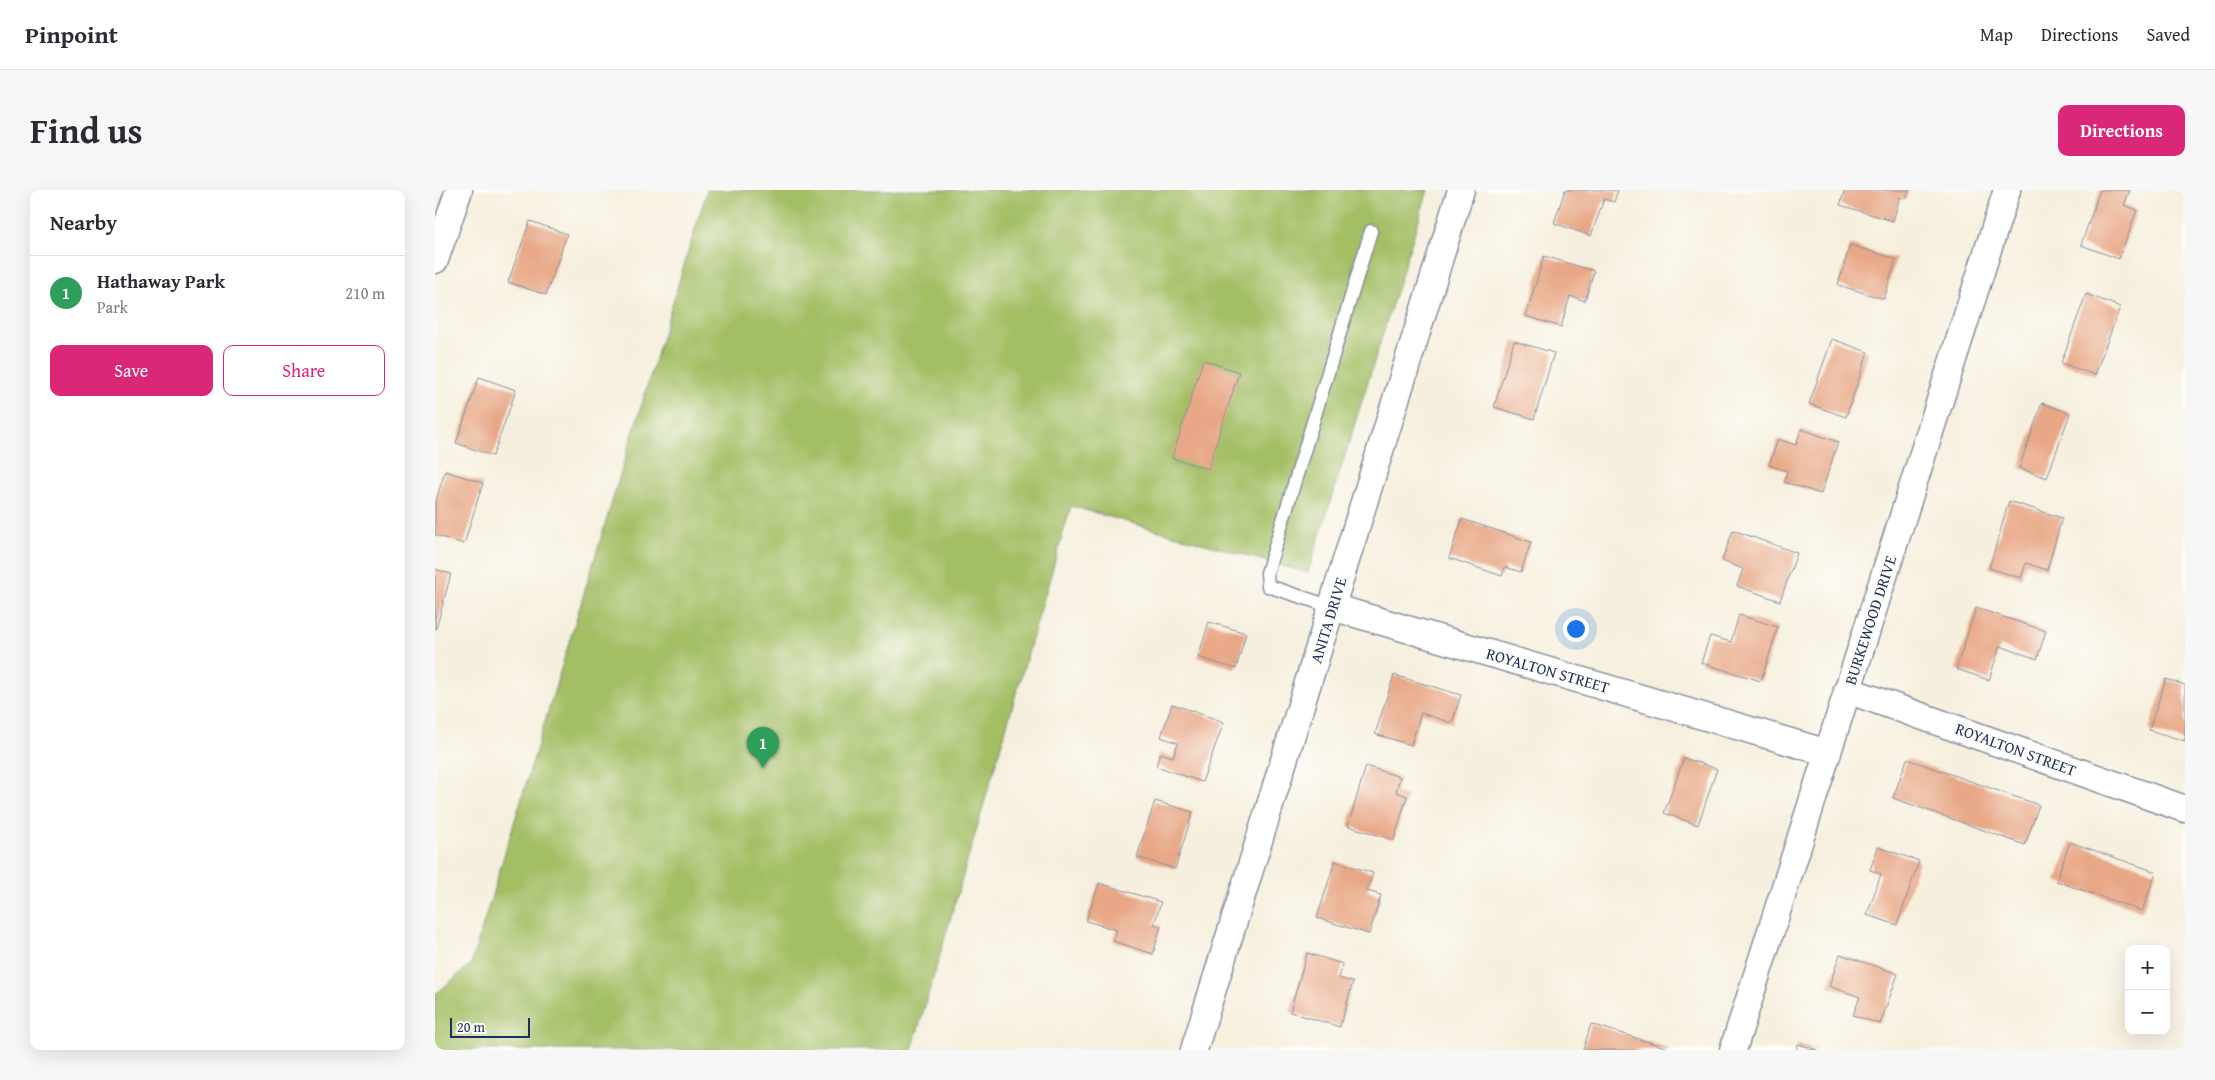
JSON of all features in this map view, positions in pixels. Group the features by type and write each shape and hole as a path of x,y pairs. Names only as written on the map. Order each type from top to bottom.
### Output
{"street":[{"path":"435,260 459,190"},
{"name":"ANITA DRIVE","path":"1194,1050 1461,190"},
{"name":"BURKEWOOD DRIVE","path":"1733,1050 2007,190"},
{"name":"ROYALTON STREET","path":"1332,606 1827,753"},
{"name":"ROYALTON STREET","path":"1847,690 2185,809"}],"lane":[{"name":"ROYALTON STREET","path":"1332,606 1268,586 1267,573 1371,231"}],"green space":[{"path":"707,190 1428,190 1308,573 1071,506 912,1050 435,1050 435,995 471,964"}],"building":[{"path":"1565,190 1618,190 1614,202 1604,199 1591,236 1554,223"},
{"path":"1845,190 1909,190 1906,199 1900,197 1893,221 1840,205"},
{"path":"2100,190 2130,190 2124,205 2137,210 2119,259 2081,245"},
{"path":"530,221 567,234 546,295 508,282"},
{"path":"1850,245 1896,259 1884,299 1838,285"},
{"path":"1544,256 1594,271 1585,301 1570,296 1561,327 1526,316"},
{"path":"2086,294 2120,307 2095,375 2061,363"},
{"path":"1832,339 1868,352 1846,417 1809,404"},
{"path":"1514,341 1554,353 1534,419 1494,407"},
{"path":"1203,360 1239,372 1208,469 1172,458"},
{"path":"479,377 516,390 493,456 456,443"},
{"path":"2042,403 2070,413 2047,478 2019,468"},
{"path":"1801,429 1838,442 1821,494 1784,482 1787,471 1769,465 1778,439 1796,445"},
{"path":"445,471 483,483 464,544 435,535 435,504"},
{"path":"2009,501 2062,518 2047,570 2026,563 2021,578 1989,568"},
{"path":"1462,519 1531,542 1521,572 1505,567 1502,576 1449,558"},
{"path":"1733,530 1797,553 1780,601 1737,586 1743,569 1722,561"},
{"path":"435,569 451,574 436,629 435,629"},
{"path":"1976,608 2046,631 2037,659 2000,646 1989,680 1956,669"},
{"path":"1739,615 1778,627 1761,681 1701,663 1710,636 1731,642"},
{"path":"1209,622 1246,633 1236,669 1198,657"},
{"path":"1394,675 1461,695 1452,723 1421,713 1411,745 1375,734"},
{"path":"2166,679 2185,685 2185,741 2149,730"},
{"path":"1172,704 1224,722 1202,782 1156,766 1160,753 1173,757 1178,743 1161,737"},
{"path":"1684,758 1717,769 1698,825 1664,813"},
{"path":"1907,759 2039,805 2025,845 1893,798"},
{"path":"1366,766 1400,777 1396,792 1407,796 1394,840 1348,826"},
{"path":"1155,801 1193,812 1175,869 1137,857"},
{"path":"2070,842 2156,872 2142,911 2056,881"},
{"path":"1878,847 1919,861 1897,925 1867,915 1881,874 1870,870"},
{"path":"1335,861 1373,873 1367,891 1381,895 1369,934 1317,918"},
{"path":"1099,883 1161,902 1154,924 1161,926 1153,954 1113,941 1117,930 1086,921"},
{"path":"1307,953 1343,964 1339,978 1353,982 1340,1027 1290,1012"},
{"path":"1840,954 1898,974 1880,1024 1853,1015 1860,997 1829,986"},
{"path":"1591,1024 1668,1048 1668,1050 1583,1050"},
{"path":"1798,1044 1818,1050 1796,1050"}],"place":[{"name":"Hathaway Park","path":"763,768"}]}
